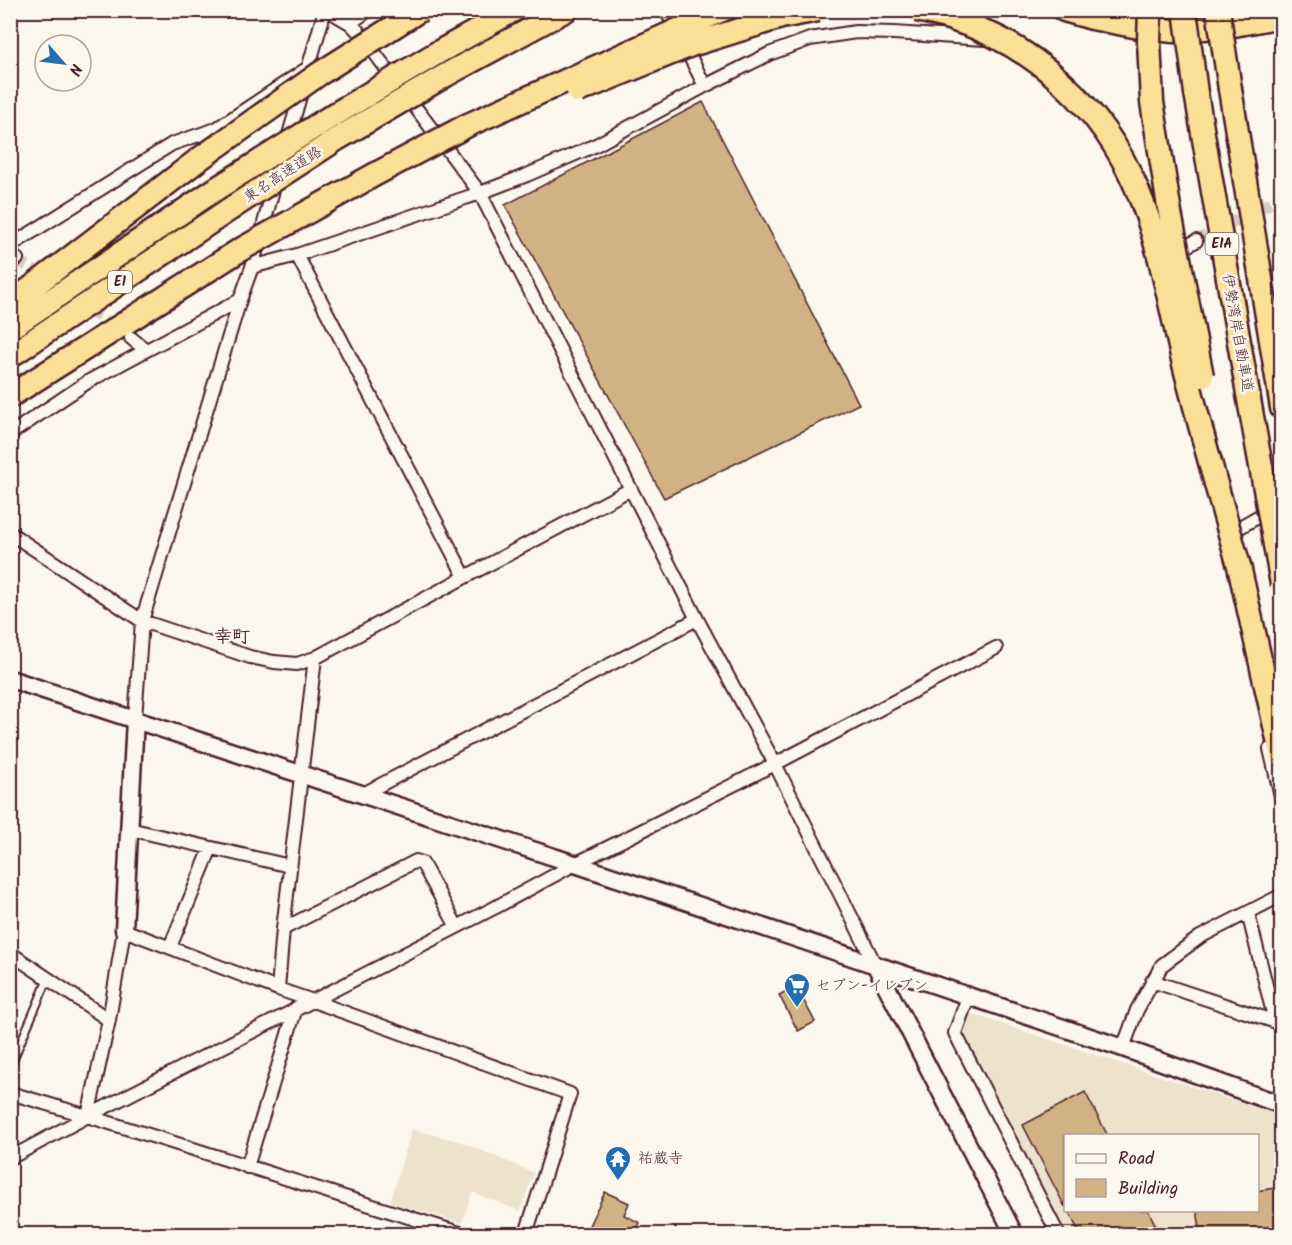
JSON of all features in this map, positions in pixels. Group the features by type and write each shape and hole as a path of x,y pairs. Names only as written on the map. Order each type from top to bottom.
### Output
{"highway":[{"path":"10,304 198,160 319,74 420,10"},
{"name":"東名高速道路","path":"10,328 219,187 437,53 514,10"},
{"name":"東名高速道路","path":"10,356 337,139 446,75 566,10"},
{"path":"10,396 246,258 374,175 468,125 722,10"},
{"path":"374,175 691,45 781,17 818,10"},
{"path":"919,10 952,19 992,35 1023,52 1053,73 1078,97 1120,154 1137,188 1153,235 1195,408 1239,566"},
{"path":"1064,10 1123,24 1174,31 1234,26 1281,16"},
{"path":"1150,10 1152,102 1170,213 1239,566 1281,757"},
{"name":"伊勢湾岸自動車道","path":"1185,10 1196,93 1281,584"},
{"name":"伊勢湾岸自動車道","path":"1218,10 1280,399"}],"street":[{"path":"88,1116 109,1020 124,930 142,621 240,300 246,258 326,10 350,23 358,31 480,193 1014,1234"},
{"path":"350,23 369,10"},
{"path":"666,10 705,86"},
{"path":"919,10 934,36"},
{"path":"246,258 297,255 527,175 594,146 769,54 810,39 856,32 894,33 981,39 1024,47 1056,68 1087,98 1124,153 1135,176 1165,258 1222,537 1281,801"},
{"path":"10,246 172,144 216,129 308,68"},
{"path":"1165,258 1196,241"},
{"path":"297,255 465,577"},
{"path":"10,434 89,381 240,300"},
{"path":"131,338 146,350"},
{"path":"10,533 142,621 250,657 297,664 315,658 631,489"},
{"path":"1222,537 1281,503"},
{"path":"363,794 697,619"},
{"path":"10,1158 296,1008 996,648"},
{"path":"278,989 315,658"},
{"path":"10,679 575,864 1123,1048 1281,1104"},
{"path":"129,829 290,866"},
{"path":"170,947 211,848"},
{"path":"283,929 416,861 422,863 457,927"},
{"path":"1123,1048 1137,1010 1162,965 1200,938 1281,895"},
{"path":"1248,913 1278,1022"},
{"path":"124,930 278,989 570,1095 526,1234"},
{"path":"10,953 109,1020"},
{"path":"1152,981 1278,1022"},
{"path":"968,996 955,1033 1058,1234"},
{"path":"247,1167 296,1008"},
{"path":"10,1093 463,1234"}],"lane":[{"path":"10,1067 48,979"}],"shaded area":[{"path":"972,1014 1281,1116 1281,1234 1067,1234 961,1032 967,1015"},
{"path":"412,1129 462,1142 534,1173 520,1211 472,1192 462,1223 390,1202"}],"building":[{"path":"703,102 859,404 664,498 505,205"},
{"name":"セブン-イレブン","path":"796,986 815,1022 798,1031 779,995"},
{"path":"1085,1092 1107,1134 1064,1134 1064,1205 1023,1125"},
{"path":"1281,1187 1281,1234 1201,1234 1197,1212 1259,1212 1259,1191"},
{"path":"605,1192 629,1203 624,1215 640,1223 634,1234 585,1234"},
{"path":"1069,1212 1149,1212 1160,1234 1080,1234"}],"tunnel":[{"path":"1196,241 1282,197"},
{"path":"17,259 46,279"},
{"path":"60,289 120,331"}],"place":[{"name":"セブン-イレブン","path":"797,1009"},
{"name":"祐蔵寺","path":"618,1182"}],"district":[{"name":"幸町","path":"232,637"}]}
